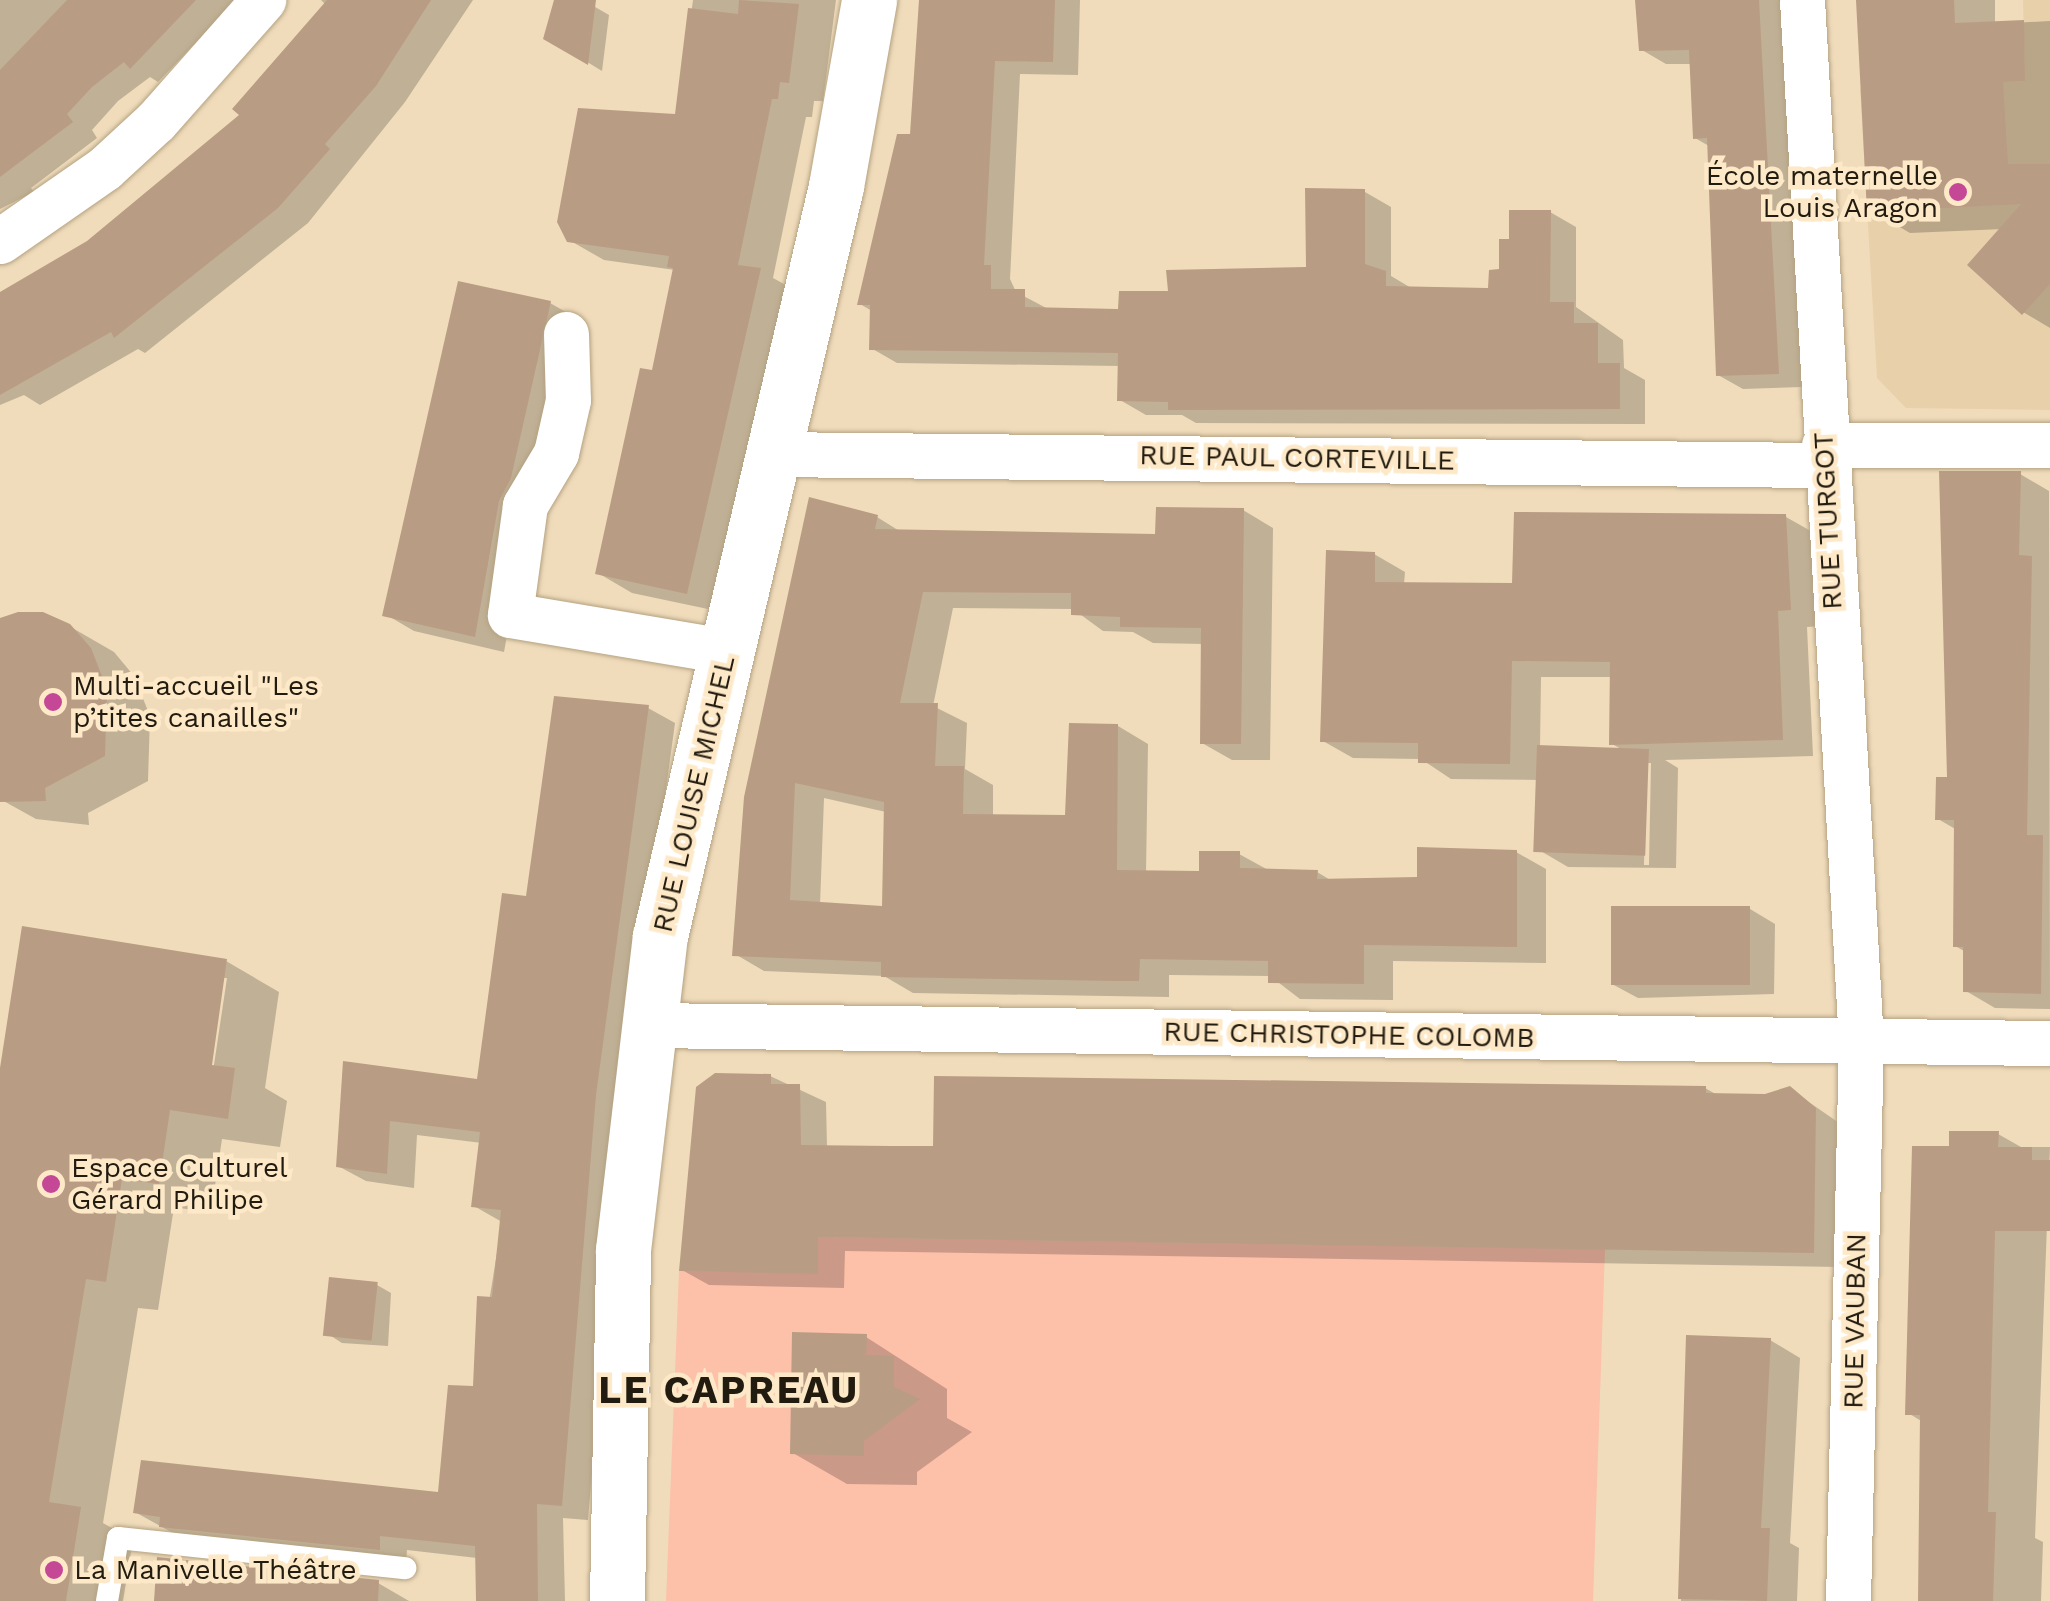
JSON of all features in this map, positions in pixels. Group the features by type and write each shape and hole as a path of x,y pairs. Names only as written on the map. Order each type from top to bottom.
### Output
{"street":[{"path":"0,241 93,177 156,121 263,0"},
{"name":"RUE LOUISE MICHEL","path":"618,1601 623,1250 660,936 770,454 836,186 869,0"},
{"name":"RUE TURGOT","path":"1802,0 1824,455 1862,1041"},
{"path":"566,334 568,400 556,453 525,505 510,615 726,651"},
{"name":"RUE PAUL CORTEVILLE","path":"770,454 1824,455 2050,445"},
{"name":"RUE CHRISTOPHE COLOMB","path":"649,1025 2050,1043"},
{"name":"RUE VAUBAN","path":"1848,1601 1862,1041"}],"lane":[{"path":"108,1601 118,1538 405,1568"}],"shaded area":[{"name":"École maternelle Louis Aragon","path":"2023,0 2050,0 2050,410 1906,408 1877,378 1860,89 2025,81"},
{"path":"818,1237 1605,1249 1593,1601 666,1601 679,1271 818,1273"}],"building":[{"path":"67,0 196,0 130,69 124,62 92,87 67,114 73,122 0,177 0,70"},
{"path":"327,0 431,0 376,86 325,144 330,149 278,208 114,338 111,332 0,395 0,292 87,241 239,115 232,109"},
{"path":"554,0 596,0 588,65 543,39"},
{"path":"739,0 799,4 789,83 780,82 778,99 772,99 738,265 761,268 687,594 595,574 640,368 652,370 673,268 667,267 669,256 567,242 557,222 578,108 675,114 688,8 738,14"},
{"path":"919,0 1055,0 1053,62 995,61 984,265 991,265 991,289 1025,289 1025,307 1118,309 1119,291 1168,291 1166,270 1306,267 1305,188 1365,189 1365,264 1386,271 1386,286 1488,288 1489,270 1499,269 1499,239 1509,239 1509,210 1551,210 1550,302 1574,302 1574,323 1598,323 1598,363 1620,363 1620,409 1168,410 1168,402 1117,401 1118,353 869,350 870,305 857,305 897,134 910,134"},
{"path":"1635,0 1759,0 1779,374 1716,376 1707,138 1693,139 1689,50 1639,51"},
{"path":"1856,0 1954,0 1955,23 2024,20 2025,81 2003,82 2008,164 2050,164 2050,284 2022,315 1967,265 2021,204 1867,212"},
{"path":"458,281 551,301 511,478 499,501 475,637 382,616"},
{"path":"1939,471 2021,471 2019,555 2032,556 2027,835 2043,835 2041,994 1963,992 1963,947 1953,947 1954,820 1935,820 1936,777 1947,777"},
{"path":"809,497 878,515 875,529 1155,534 1156,507 1244,508 1241,744 1200,744 1201,628 1120,627 1120,617 1071,615 1071,593 923,592 900,703 938,703 935,766 964,766 963,814 1065,815 1069,723 1118,724 1117,870 1199,871 1199,851 1240,851 1240,868 1318,870 1317,879 1417,877 1417,847 1517,850 1517,947 1364,945 1364,984 1268,983 1268,961 1140,959 1139,981 1115,981 881,977 881,962 732,956 744,797","holes":["795,783 884,802 882,906 790,900"]},
{"path":"1514,512 1786,514 1791,610 1778,611 1783,740 1609,745 1610,662 1512,661 1510,764 1418,763 1418,743 1320,742 1326,550 1375,552 1375,582 1512,583"},
{"name":"Multi-accueil \"Les p’tites canailles\"","path":"18,612 43,612 70,624 91,648 107,689 105,756 45,788 46,801 0,802 0,618"},
{"path":"554,696 649,705 596,1095 562,1506 537,1504 538,1601 476,1601 475,1546 380,1536 380,1550 159,1527 160,1517 133,1513 141,1460 438,1492 448,1385 473,1386 477,1296 492,1297 501,1210 471,1207 480,1132 390,1121 387,1174 336,1167 343,1061 477,1079 502,893 526,896"},
{"path":"1537,745 1649,749 1645,856 1533,852"},
{"path":"1611,906 1750,906 1750,985 1611,985"},
{"name":"Espace Culturel Gérard Philipe","path":"22,926 227,959 212,1065 235,1068 228,1119 170,1110 159,1184 122,1179 106,1282 86,1279 49,1502 81,1507 66,1601 0,1601 0,1068"},
{"path":"715,1073 771,1074 771,1084 800,1084 801,1145 933,1146 934,1076 1706,1086 1706,1093 1765,1094 1790,1086 1816,1108 1814,1253 818,1237 818,1274 679,1271 696,1087"},
{"path":"1949,1131 1999,1131 1998,1147 2032,1147 2032,1160 2050,1160 2050,1231 1995,1231 1988,1512 1996,1512 1993,1601 1918,1601 1920,1415 1905,1415 1912,1146 1949,1146"},
{"path":"329,1277 378,1282 372,1341 323,1336"},
{"path":"792,1332 867,1334 866,1355 894,1356 894,1387 920,1399 864,1441 864,1456 790,1454"},
{"path":"1686,1335 1771,1338 1761,1528 1770,1528 1767,1601 1678,1599"},
{"path":"157,1557 379,1580 378,1601 154,1601"}],"place":[{"name":"École maternelle Louis Aragon","path":"1958,192"},
{"name":"Multi-accueil \"Les p’tites canailles\"","path":"53,702"},
{"name":"Espace Culturel Gérard Philipe","path":"51,1184"},
{"name":"La Manivelle Théâtre","path":"54,1570"}],"district":[{"name":"LE CAPREAU","path":"729,1391"}]}
